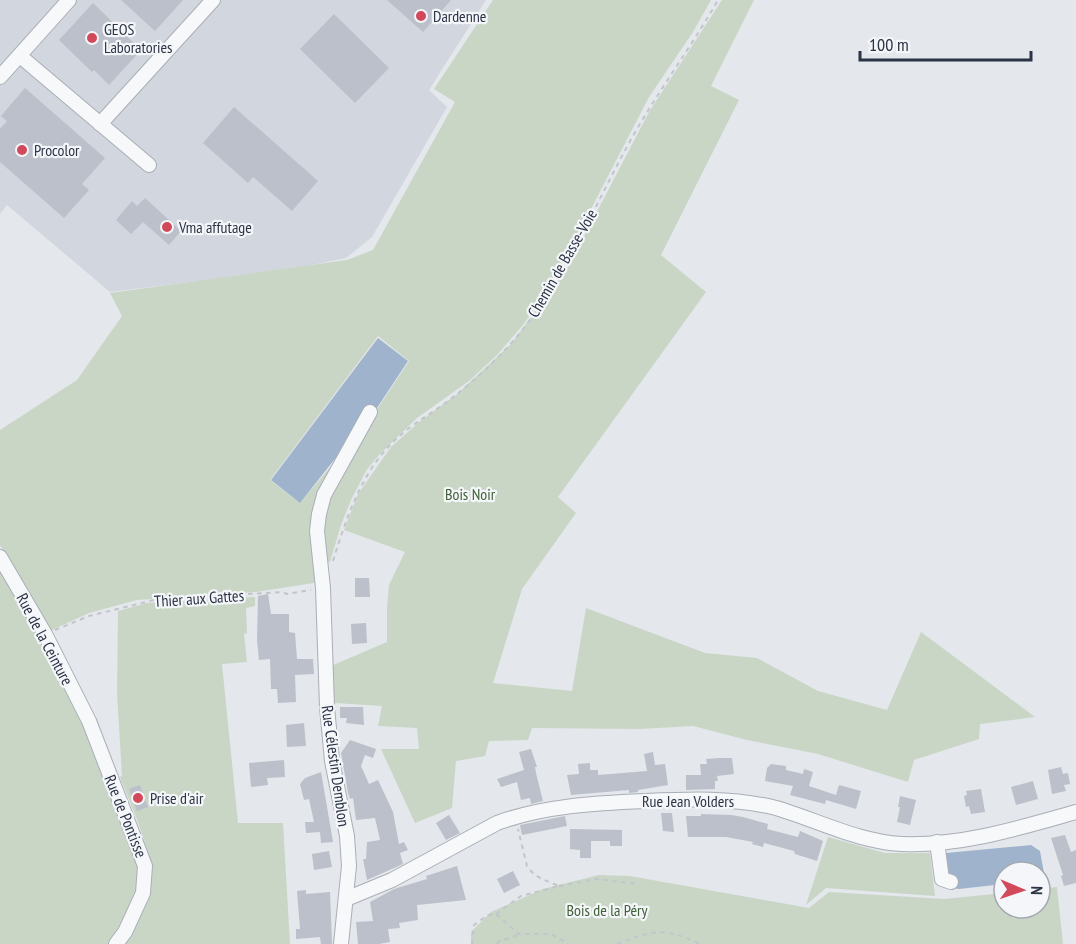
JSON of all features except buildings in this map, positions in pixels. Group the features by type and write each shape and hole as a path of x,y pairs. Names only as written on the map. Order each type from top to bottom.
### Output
{"street":[{"path":"0,77 69,0"},
{"path":"100,124 213,0"},
{"path":"20,56 149,165"},
{"name":"Rue Célestin Demblon","path":"341,944 350,866 332,761 327,707 323,588 317,531 318,514 324,495 370,412"},
{"name":"Rue de la Ceinture","path":"0,557 45,634 88,721"},
{"name":"Rue de Pontisse","path":"88,721 145,866 143,894 125,932 116,944"},
{"name":"Rue Jean Volders","path":"346,899 392,880 490,826 515,817 576,806 706,798 754,803 884,842 903,844 987,837 1076,812"},
{"path":"937,842 942,879 951,882"}],"path":[{"name":"Chemin de Basse-Voie","path":"332,566 344,525 357,493 372,467 391,444 419,420 456,395 503,352 524,328 578,243 608,181 648,109 676,69 718,0"},
{"name":"Thier aux Gattes","path":"45,634 89,616 154,600 282,592 287,594 323,588"},
{"path":"515,817 527,866 534,875 559,886"},
{"path":"472,944 474,925 488,915 496,914 521,896 597,879 638,884"},
{"path":"496,914 519,934"},
{"path":"617,944 646,933 668,932 679,934 700,944"},
{"path":"497,944 519,934 551,934 568,944"}],"shaded area":[{"path":"0,0 486,0 429,90 447,107 372,237 346,258 292,269 110,292 7,205 0,214"}],"green space":[{"path":"493,0 711,0 693,32 649,97 545,293 523,325 497,355 469,381 417,418 366,471 341,525 330,562 317,563 320,582 256,592 137,600 89,613 50,631 0,545 0,430 77,380 122,316 110,293 347,260 373,250 455,102 434,89","holes":["378,336 409,361 358,438 348,446 300,503 270,480"]},
{"name":"Bois Noir","path":"722,0 754,0 711,86 739,100 661,255 706,292 558,497 576,513 522,589 493,683 572,691 586,608 705,653 757,658 818,691 887,710 921,632 1035,717 980,724 979,739 914,760 908,782 818,754 747,740 693,726 640,729 532,728 528,740 489,741 485,756 456,761 452,808 415,823 381,749 419,749 417,728 378,726 382,706 335,703 331,666 387,642 389,585 405,552 344,530 358,494 391,447 419,422 456,395 511,344 568,267 649,112"},
{"path":"0,571 51,659 89,734 140,867 140,891 113,944 0,944"},
{"path":"255,597 255,606 246,608 247,633 244,634 247,662 222,664 238,823 283,823 290,944 121,944 146,897 151,880 151,870 140,829 120,777 122,776 117,694 118,611 147,603"},
{"path":"828,837 885,853 930,853 935,896 826,888 806,905"},
{"name":"Bois de la Péry","path":"599,875 630,876 809,908 829,892 944,899 992,894 992,920 1052,920 1052,888 1057,887 1063,944 471,944 471,932 491,912 543,889"}],"water":[{"path":"378,338 408,361 365,426 360,427 300,503 271,480"},
{"path":"1031,845 1040,851 1042,860 992,860 992,885 959,889 950,888 935,854"}],"place":[{"name":"Dardenne","path":"421,16"},
{"name":"GEOS Laboratories","path":"92,38"},
{"name":"Procolor","path":"22,150"},
{"name":"Vma affutage","path":"167,227"},
{"name":"Prise d'air","path":"138,798"}]}
